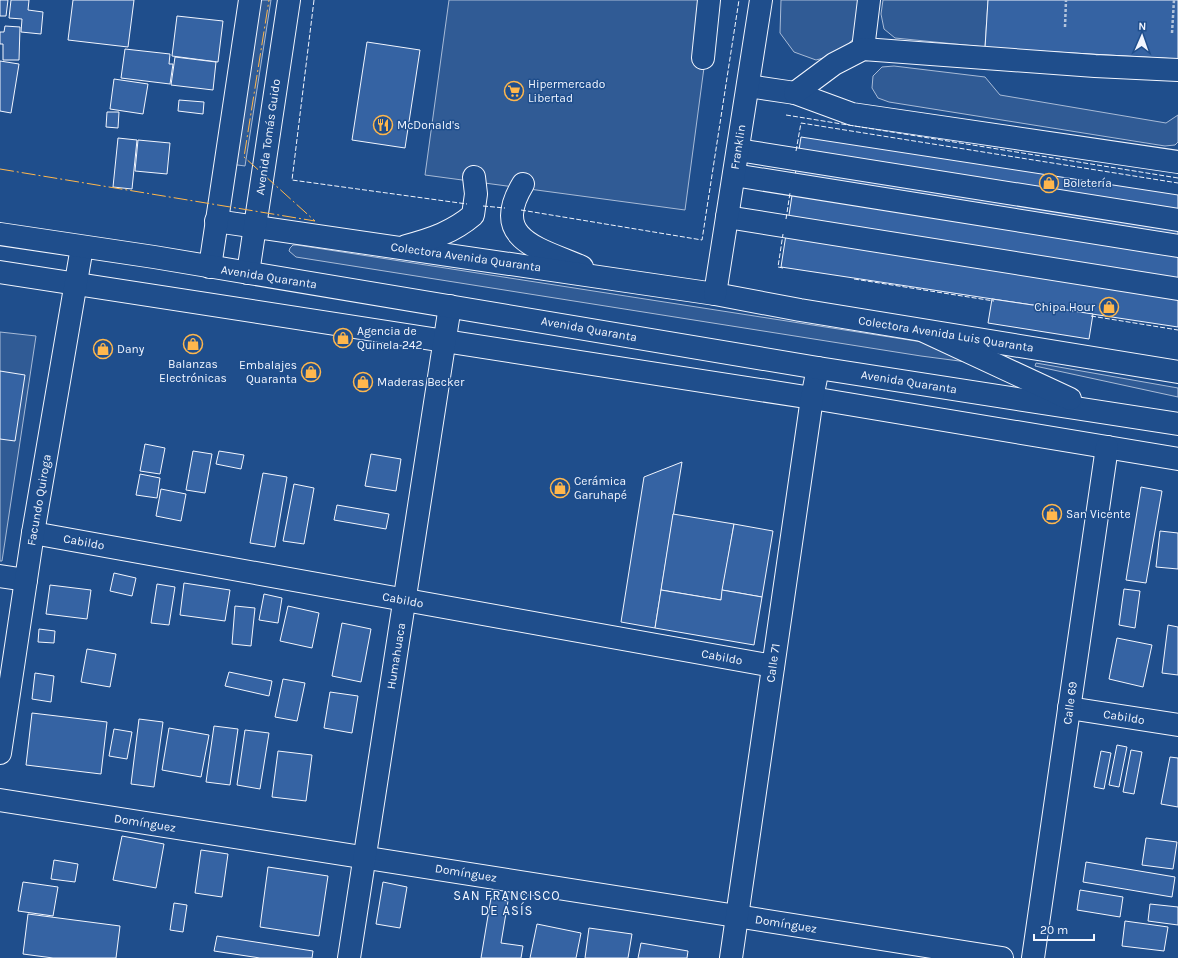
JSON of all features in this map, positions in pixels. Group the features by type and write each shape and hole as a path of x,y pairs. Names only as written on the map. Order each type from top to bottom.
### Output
{"main road":[{"path":"210,267 250,0"},
{"name":"Avenida Tomás Guido","path":"248,273 289,0"},
{"path":"703,58 708,10 719,0"},
{"name":"Franklin","path":"715,294 761,0"},
{"path":"863,49 869,0"},
{"path":"795,93 834,64 863,49 1178,70"},
{"path":"748,86 795,93 852,114 1178,162"},
{"path":"738,150 1178,220"},
{"path":"734,175 1178,246"},
{"path":"400,248 439,236 460,226 473,215 476,194 474,177"},
{"path":"523,184 514,199 511,218 515,231 524,241 605,278"},
{"path":"727,217 1178,289"},
{"name":"Colectora Avenida Quaranta","path":"216,221 715,294"},
{"name":"Avenida Quaranta","path":"0,234 450,306 818,368 1178,424"},
{"name":"Facundo Quiroga","path":"0,753 33,533 82,247"},
{"path":"0,272 75,285 445,340 812,398 1178,459"},
{"name":"Colectora Avenida Luis Quaranta","path":"715,294 924,331 1178,372"},
{"name":"Humahuaca","path":"349,958 450,306"},
{"path":"924,331 1093,410"},
{"name":"Calle 71","path":"731,958 812,398 818,368"},
{"name":"Calle 69","path":"1033,958 1107,447"},
{"name":"Cabildo","path":"33,533 773,666"},
{"path":"0,576 26,580"},
{"name":"Cabildo","path":"1069,708 1178,725"},
{"name":"Domínguez","path":"0,800 1002,958"}],"path":[{"path":"1065,26 1066,0"},
{"path":"1172,33 1174,0"}],"shaded area":[{"path":"256,0 271,0 245,166 230,164"},
{"path":"449,0 713,0 685,210 425,175"},
{"path":"781,0 859,0 855,37 839,54 816,60 794,52 780,33"},
{"path":"883,0 988,0 985,47 895,38 884,29 881,14"},
{"path":"894,66 985,77 1000,95 1166,123 1178,115 1178,142 1175,145 1165,146 889,102 878,98 872,88 873,76 882,67"},
{"path":"293,245 922,342 990,365 921,356 296,257 289,251"},
{"path":"0,332 36,336 2,561 0,561"},
{"path":"1036,363 1178,388 1178,397 1035,366"}],"building":[{"path":"0,0 8,0 6,16 0,16"},
{"path":"11,0 29,0 28,10 43,12 41,34 21,32 22,19 9,18"},
{"path":"73,0 134,0 128,47 68,40"},
{"path":"988,0 1178,0 1178,59 985,48"},
{"path":"177,16 223,21 218,62 172,56"},
{"path":"5,26 20,27 19,60 3,60 3,44 0,44 0,32 4,32"},
{"path":"367,42 420,50 405,148 352,140"},
{"path":"125,49 170,54 169,64 173,64 170,84 121,78"},
{"path":"175,57 216,62 213,90 171,85"},
{"path":"0,61 19,64 11,113 0,111"},
{"path":"114,79 148,84 143,114 110,109"},
{"path":"179,100 204,102 203,114 178,111"},
{"path":"107,112 119,112 118,128 106,127"},
{"path":"801,137 1178,195 1178,327 781,267"},
{"path":"118,138 137,140 132,189 113,187"},
{"path":"138,140 170,143 167,174 135,171"},
{"path":"992,299 1093,314 1089,339 988,323"},
{"path":"0,371 25,375 15,441 0,439"},
{"path":"145,444 165,448 160,474 140,471"},
{"path":"193,451 212,454 205,493 186,490"},
{"path":"219,451 244,455 241,469 216,464"},
{"path":"371,454 401,459 396,491 365,486"},
{"path":"682,462 655,628 621,622 644,477"},
{"path":"263,473 287,477 275,547 250,543"},
{"path":"140,474 160,478 157,498 136,495"},
{"path":"294,484 314,488 304,544 283,541"},
{"path":"1141,487 1162,491 1146,583 1126,580"},
{"path":"161,489 186,494 181,521 156,516"},
{"path":"337,505 389,514 386,529 334,520"},
{"path":"673,514 734,524 721,600 661,590"},
{"path":"734,524 773,531 762,597 722,590"},
{"path":"1160,531 1178,533 1178,569 1156,567"},
{"path":"114,573 136,578 132,596 110,591"},
{"path":"184,583 230,590 225,621 180,615"},
{"path":"157,584 175,587 169,625 151,623"},
{"path":"50,585 91,590 87,619 46,614"},
{"path":"1124,589 1140,591 1135,628 1119,625"},
{"path":"661,590 721,600 722,590 762,597 754,645 655,628"},
{"path":"264,594 282,598 278,623 259,620"},
{"path":"235,606 255,608 251,646 232,644"},
{"path":"288,606 319,613 312,648 280,641"},
{"path":"342,623 371,629 361,682 332,676"},
{"path":"1168,625 1178,627 1178,675 1162,673"},
{"path":"39,629 55,631 54,643 38,642"},
{"path":"1117,638 1152,645 1143,687 1109,679"},
{"path":"87,649 116,654 110,687 81,682"},
{"path":"229,672 272,681 269,696 225,686"},
{"path":"35,673 54,676 51,702 32,699"},
{"path":"283,679 305,683 297,721 275,717"},
{"path":"330,692 358,696 352,733 324,728"},
{"path":"32,713 107,722 101,774 26,765"},
{"path":"139,719 163,722 154,787 131,784"},
{"path":"214,726 238,729 230,785 206,782"},
{"path":"169,728 209,735 201,777 162,770"},
{"path":"114,729 132,732 127,759 109,756"},
{"path":"245,730 269,733 260,789 237,785"},
{"path":"1117,745 1127,747 1119,787 1109,785"},
{"path":"1131,750 1142,752 1134,794 1123,792"},
{"path":"278,751 312,755 306,801 272,797"},
{"path":"1101,751 1111,753 1104,789 1094,787"},
{"path":"1170,757 1178,758 1178,807 1161,804"},
{"path":"122,836 164,844 156,888 113,880"},
{"path":"1146,838 1177,842 1173,869 1142,865"},
{"path":"201,850 228,854 222,897 195,893"},
{"path":"54,860 78,864 75,882 51,879"},
{"path":"1086,862 1175,877 1172,897 1083,882"},
{"path":"268,867 328,876 319,936 260,927"},
{"path":"23,882 58,887 53,916 18,911"},
{"path":"383,882 407,887 400,928 376,924"},
{"path":"1080,890 1123,897 1120,917 1077,910"},
{"path":"491,898 508,901 501,943 523,946 521,958 481,958"},
{"path":"174,903 187,905 183,932 170,930"},
{"path":"1150,904 1178,907 1178,925 1148,921"},
{"path":"28,914 120,926 116,958 53,958 23,954"},
{"path":"1125,921 1168,927 1164,951 1122,946"},
{"path":"537,924 581,933 576,958 530,958"},
{"path":"589,928 632,934 628,958 585,958"},
{"path":"217,936 313,951 312,958 260,958 214,951"},
{"path":"641,943 688,951 687,958 638,958"}],"fence":[{"path":"314,0 292,180 467,204"},
{"path":"521,210 702,240 739,0"},
{"path":"786,115 1178,178"},
{"path":"796,151 801,123 1178,183"},
{"path":"786,219 790,193"},
{"path":"483,206 505,208"},
{"path":"783,234 778,267 783,268"},
{"path":"854,279 994,301"},
{"path":"1091,316 1178,330"}],"power":[{"path":"0,169 315,221 244,157 269,0"}],"place":[{"name":"Hipermercado Libertad","path":"514,91"},
{"name":"McDonald's","path":"383,125"},
{"name":"Boletería","path":"1049,183"},
{"name":"Chipa Hour","path":"1109,307"},
{"name":"Agencia de Quinela 242","path":"343,338"},
{"name":"Balanzas Electrónicas","path":"193,344"},
{"name":"Dany","path":"103,349"},
{"name":"Embalajes Quaranta","path":"311,372"},
{"name":"Maderas Becker","path":"363,382"},
{"name":"Cerámica Garuhapé","path":"560,488"},
{"name":"San Vicente","path":"1052,514"}],"district":[{"name":"SAN FRANCISCO DE ASÍS","path":"507,902"}]}
